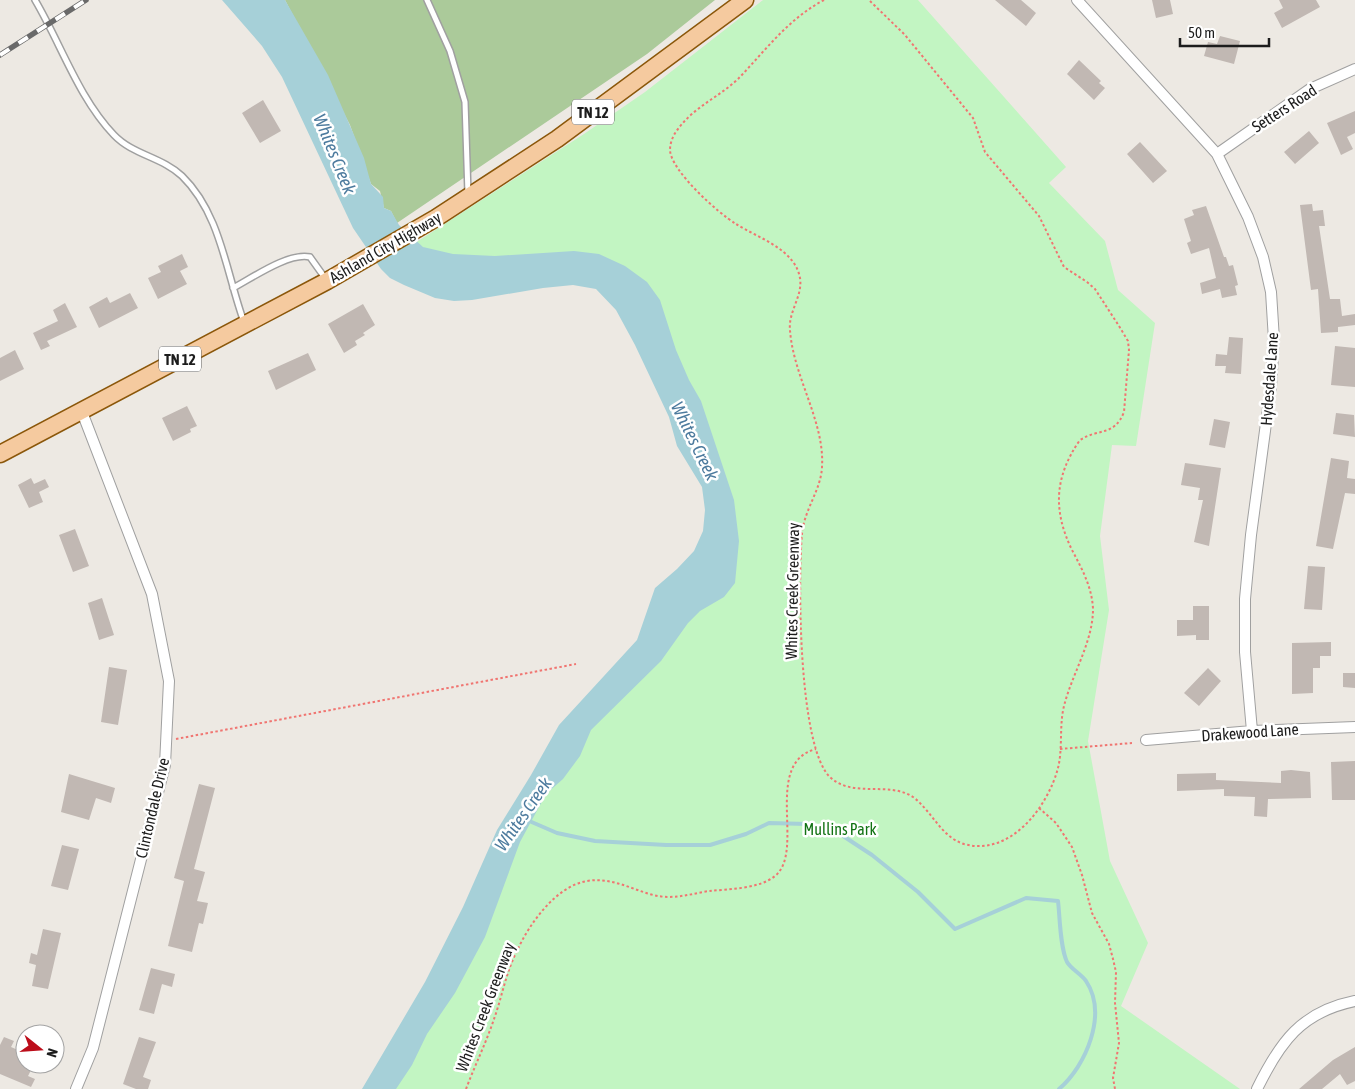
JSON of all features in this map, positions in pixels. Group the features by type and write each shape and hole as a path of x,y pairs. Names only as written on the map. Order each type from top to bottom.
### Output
{"main road":[{"name":"Ashland City Highway","path":"0,454 327,281 436,218 556,139 745,0"}],"street":[{"name":"Hydesdale Lane","path":"1080,1 1217,154 1248,217 1263,257 1271,292 1274,340 1272,386 1251,535 1245,598 1245,652 1252,731"},
{"name":"Setters Road","path":"1217,154 1310,89 1355,69"},
{"name":"Clintondale Drive","path":"76,1089 98,1029 165,765 169,681 152,594 82,412"},
{"name":"Drakewood Lane","path":"1146,740 1252,731 1355,727"},
{"path":"1257,1089 1281,1047 1302,1023 1329,1007 1355,1001"}],"lane":[{"path":"35,0 73,74 113,135 125,146 162,162 181,175 192,188 212,221 245,324"},
{"path":"427,0 450,51 465,102 468,197"},
{"path":"233,288 291,258 302,255 310,257 327,281"}],"path":[{"name":"Whites Creek Greenway","path":"824,0 795,19 736,81 689,116 678,128 670,146 673,163 688,182 731,221 789,257 799,275 799,296 789,324 792,345 820,439 822,456 822,470 806,514 802,532 802,670 816,749 824,770 838,783 850,788 906,793 918,802 948,836 966,844 987,844 1012,836 1023,828 1039,808 1058,769 1064,707 1090,632 1093,610 1085,575 1064,534 1059,513 1058,503 1063,471 1080,440 1114,428 1120,421 1124,412 1128,341 1094,289 1087,282 1064,268 1039,216 985,152 973,118 905,35 869,0"},
{"path":"166,740 576,664"},
{"path":"1060,749 1132,743"},
{"name":"Whites Creek Greenway","path":"466,1089 489,1032 516,952 525,936 549,905 570,886 588,880 612,882 654,895 677,897 753,885 774,877 784,862 787,802 792,769 802,754 816,749"},
{"path":"1039,808 1056,822 1072,847 1092,913 1108,944 1113,959 1116,972 1115,1003 1119,1043 1113,1078 1115,1089"}],"green space":[{"path":"285,0 715,0 647,54 397,223 391,211 384,208 380,191 371,184 350,125"},
{"name":"Mullins Park","path":"763,0 918,0 1066,167 1049,183 1105,241 1118,290 1155,323 1136,446 1112,445 1100,536 1109,610 1088,741 1110,861 1148,943 1121,1006 1240,1089 383,1089 535,802 592,718 678,618 722,505 593,259 460,267 415,243 584,134 645,92"}],"water":[{"name":"Whites Creek","path":"222,0 285,0 328,75 364,158 371,184 383,197 384,208 391,211 399,225 423,247 453,254 495,256 574,251 599,254 625,266 647,282 660,300 676,350 689,380 701,401 734,500 739,541 735,583 724,597 700,611 688,623 661,661 591,730 580,756 563,779 546,794 520,842 485,937 455,993 427,1034 412,1065 396,1089 362,1089 425,982 463,907 497,830 559,725 637,640 655,588 694,551 703,531 705,510 702,487 677,446 669,417 635,345 616,310 596,289 573,285 454,301 435,298 404,285 390,278 381,269 353,228 282,77 262,46"}],"building":[{"path":"995,0 1021,0 1036,13 1026,26"},
{"path":"1152,0 1170,0 1173,14 1156,18"},
{"path":"1279,0 1316,0 1320,7 1282,28 1274,13 1283,8"},
{"path":"1220,36 1240,41 1234,64 1204,56 1208,42 1217,44"},
{"path":"1079,60 1101,81 1099,83 1105,88 1094,100 1067,74"},
{"path":"263,100 281,131 260,143 242,113"},
{"path":"1355,111 1355,133 1347,137 1353,149 1341,155 1327,123"},
{"path":"1309,131 1319,143 1295,164 1284,152"},
{"path":"1140,142 1167,171 1153,183 1127,154"},
{"path":"1312,204 1313,211 1323,210 1325,226 1319,226 1330,299 1340,299 1342,316 1355,314 1355,325 1338,327 1338,332 1321,333 1318,289 1311,290 1300,205"},
{"path":"1206,206 1224,257 1226,257 1229,266 1233,265 1238,285 1235,286 1237,295 1222,298 1220,289 1202,294 1200,283 1216,278 1209,248 1191,254 1187,243 1191,241 1184,219 1194,215 1192,210"},
{"path":"182,254 188,267 180,271 187,284 158,299 148,278 161,272 158,266"},
{"path":"130,293 138,308 99,328 89,307 107,297 110,303"},
{"path":"65,303 77,327 47,341 50,346 41,350 33,333 58,321 53,310"},
{"path":"363,304 375,325 363,333 365,335 355,341 357,345 344,353 328,324"},
{"path":"1229,337 1243,338 1241,374 1225,373 1226,366 1215,366 1216,354 1227,355"},
{"path":"1335,346 1355,348 1355,387 1331,385"},
{"path":"15,350 24,369 0,381 0,358"},
{"path":"308,353 316,370 276,390 268,371"},
{"path":"187,406 197,426 190,429 191,432 173,441 162,418"},
{"path":"1336,413 1354,415 1355,437 1333,434"},
{"path":"1214,419 1230,422 1225,448 1209,445"},
{"path":"1331,458 1349,461 1347,478 1355,479 1355,494 1345,493 1333,549 1316,546"},
{"path":"1185,463 1221,468 1209,546 1194,542 1203,500 1198,500 1200,488 1181,485"},
{"path":"31,478 34,484 45,479 49,487 39,492 43,502 29,508 18,485"},
{"path":"75,529 89,566 73,572 59,535"},
{"path":"1308,566 1325,567 1322,610 1304,609"},
{"path":"102,598 114,635 99,640 88,603"},
{"path":"1193,606 1209,606 1209,640 1196,640 1196,635 1177,636 1177,620 1193,620"},
{"path":"1331,642 1331,656 1320,656 1320,668 1313,668 1313,693 1292,694 1292,643"},
{"path":"109,667 127,670 118,725 101,722"},
{"path":"1208,668 1221,681 1199,706 1184,693"},
{"path":"1343,673 1355,673 1355,688 1343,687"},
{"path":"1355,761 1355,800 1332,800 1331,762"},
{"path":"1281,771 1310,772 1311,798 1268,799 1267,817 1254,816 1255,797 1224,796 1224,789 1177,791 1177,774 1216,773 1216,780 1281,783"},
{"path":"69,774 115,788 111,803 96,798 89,820 61,812"},
{"path":"199,784 215,788 194,869 205,872 197,901 208,903 203,924 199,923 192,952 168,946 184,881 174,878"},
{"path":"62,845 79,849 68,890 51,886"},
{"path":"43,929 61,933 48,989 32,986 36,965 29,963 31,953 37,955"},
{"path":"151,968 175,974 172,987 162,984 154,1014 139,1010"},
{"path":"4,1037 14,1041 11,1047 15,1049 15,1074 29,1074 28,1076 35,1079 31,1087 0,1074 0,1045"},
{"path":"139,1037 156,1042 143,1077 151,1080 148,1089 136,1089 123,1084"},
{"path":"1355,1047 1355,1081 1347,1085 1340,1074 1322,1089 1299,1089 1333,1060"}],"waterway":[{"name":"Whites Creek","path":"527,820 557,833 595,841 666,845 710,845 746,834 769,823 807,824 840,834 872,855 918,892 955,929 1026,898 1058,901 1062,941 1067,962 1086,981 1092,994 1095,1009 1091,1039 1085,1053 1078,1067 1059,1089"}],"railway":[{"path":"0,55 86,0"}]}
